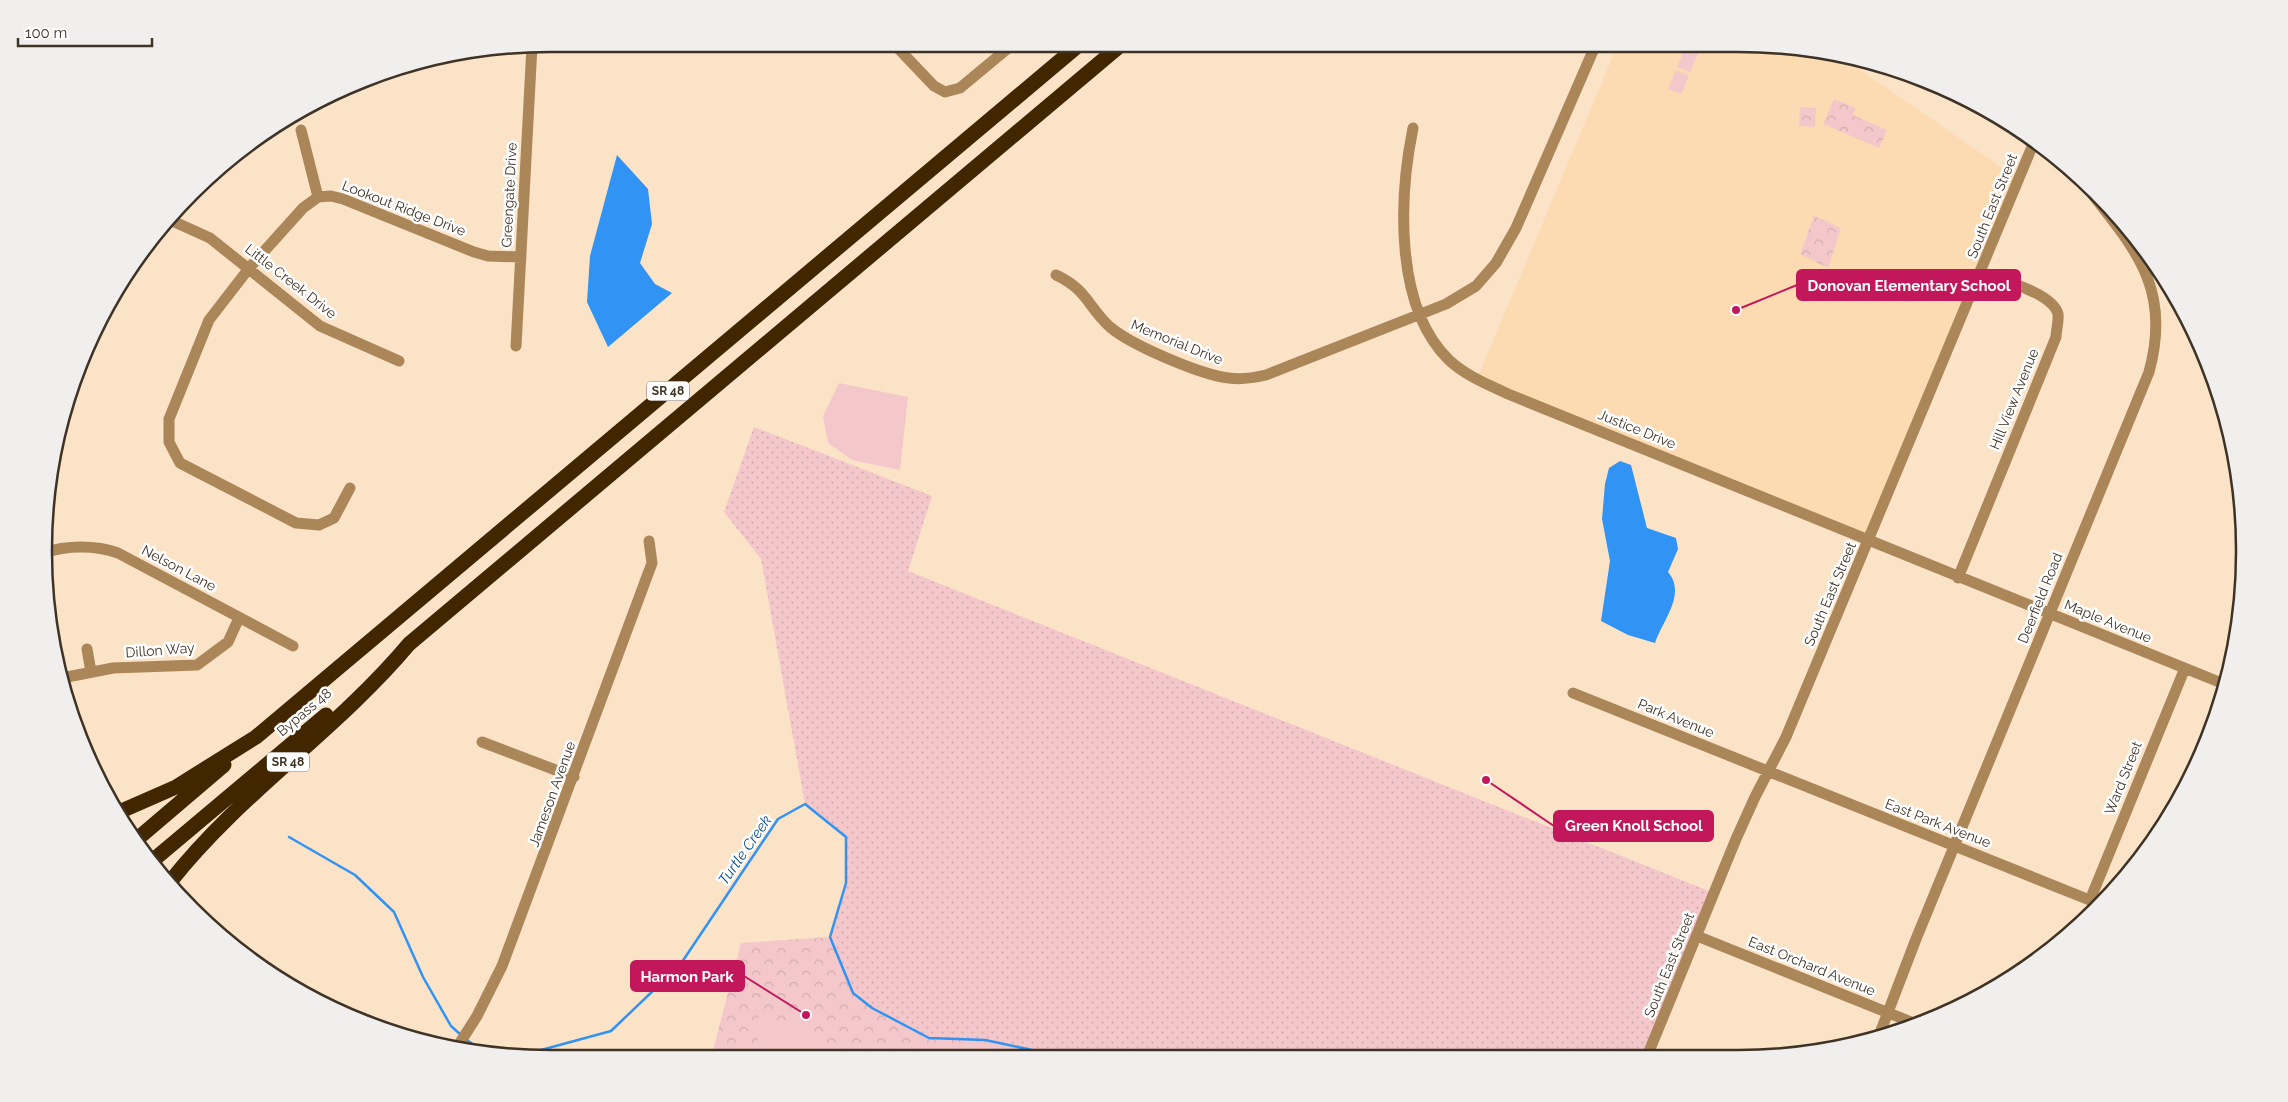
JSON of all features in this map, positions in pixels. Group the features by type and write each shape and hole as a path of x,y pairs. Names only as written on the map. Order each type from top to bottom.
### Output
{"highway":[{"name":"SR 48","path":"125,809 168,791 256,738 1071,52"},
{"name":"SR 48","path":"174,877 219,825 378,681 409,644 1112,52"},
{"name":"Bypass 48","path":"158,856 409,644"},
{"path":"142,835 256,738"}],"street":[{"path":"905,52 934,86 945,92 960,88 1003,52"},
{"path":"1419,314 1446,304 1476,286 1496,263 1516,228 1593,52"},
{"name":"Greengate Drive","path":"516,346 532,53"},
{"name":"Justice Drive","path":"1413,128 1407,165 1405,232 1410,281 1419,314 1440,350 1460,369 1477,379 1869,540"},
{"path":"301,130 318,196 303,208 250,267 209,320 169,419 169,442 180,464 296,524 319,525 334,518 350,488"},
{"name":"South East Street","path":"1650,1050 1736,839 1786,737 2031,149"},
{"name":"Lookout Ridge Drive","path":"318,196 331,196 343,199 474,252 488,256 521,258"},
{"name":"Little Creek Drive","path":"176,222 210,238 250,267 320,326 399,361"},
{"name":"Deerfield Road","path":"1882,1028 1954,846 2150,372 2156,347 2158,327 2154,294 2142,264 2134,250"},
{"name":"Hill View Avenue","path":"1958,578 2056,337 2057,330 2058,314 2052,305 2039,294 1981,273"},
{"name":"Memorial Drive","path":"1056,275 1074,285 1084,294 1100,316 1119,334 1181,363 1212,374 1232,378 1266,375 1419,314"},
{"name":"Maple Avenue","path":"1869,540 1958,578 2218,682"},
{"name":"Jameson Avenue","path":"461,1041 477,1016 502,966 574,777 652,563 649,542"},
{"name":"Nelson Lane","path":"52,551 65,548 105,548 118,552 293,646"},
{"name":"Dillon Way","path":"68,677 113,668 197,665 228,642 239,618"},
{"path":"87,649 91,672"},
{"name":"Ward Street","path":"2094,898 2185,668"},
{"name":"Park Avenue","path":"1573,693 1768,772"},
{"path":"482,742 574,777"},
{"name":"East Park Avenue","path":"1768,772 2092,900"},
{"name":"East Orchard Avenue","path":"1696,936 1906,1020"}],"shaded area":[{"path":"1615,52 1737,52 1770,54 1802,57 1856,67 2020,180 1869,540 1477,379"}],"green space":[{"path":"1683,52 1698,53 1690,72 1677,67"},
{"path":"1676,70 1689,76 1681,94 1668,89"},
{"path":"1834,99 1856,108 1853,115 1887,130 1879,148 1823,124"},
{"path":"1800,107 1816,108 1815,127 1799,126"},
{"path":"1814,216 1841,228 1828,268 1800,254"},
{"path":"839,383 908,397 900,470 852,460 828,443 823,416"},
{"path":"754,427 932,496 908,571 1714,893 1650,1050 1032,1050 985,1040 929,1038 872,1008 853,993 830,937 846,883 846,837 805,804 761,559 724,512"},
{"path":"830,937 853,993 929,1037 985,1040 1032,1050 713,1050 741,943"},
{"path":"759,1015 804,1030 835,1050 757,1050"}],"water":[{"path":"617,155 648,189 652,224 640,263 655,284 672,293 608,347 587,302 590,256"},
{"path":"1620,461 1631,465 1647,528 1676,538 1678,549 1668,572 1673,580 1674,598 1655,643 1628,635 1601,621 1610,561 1602,519 1605,484 1609,468"}],"waterway":[{"name":"Turtle Creek","path":"543,1050 611,1031 680,965 778,819 805,804 846,837 846,883 830,937 853,993 872,1008 929,1038 985,1040 1032,1050"},
{"name":"Turtle Creek","path":"289,837 355,875 394,912 423,977 451,1026 461,1035"},
{"name":"Turtle Creek","path":"467,1040 471,1043"}],"place":[{"name":"Donovan Elementary School","path":"1736,310"},
{"name":"Green Knoll School","path":"1486,780"},
{"name":"Harmon Park","path":"806,1015"}]}
